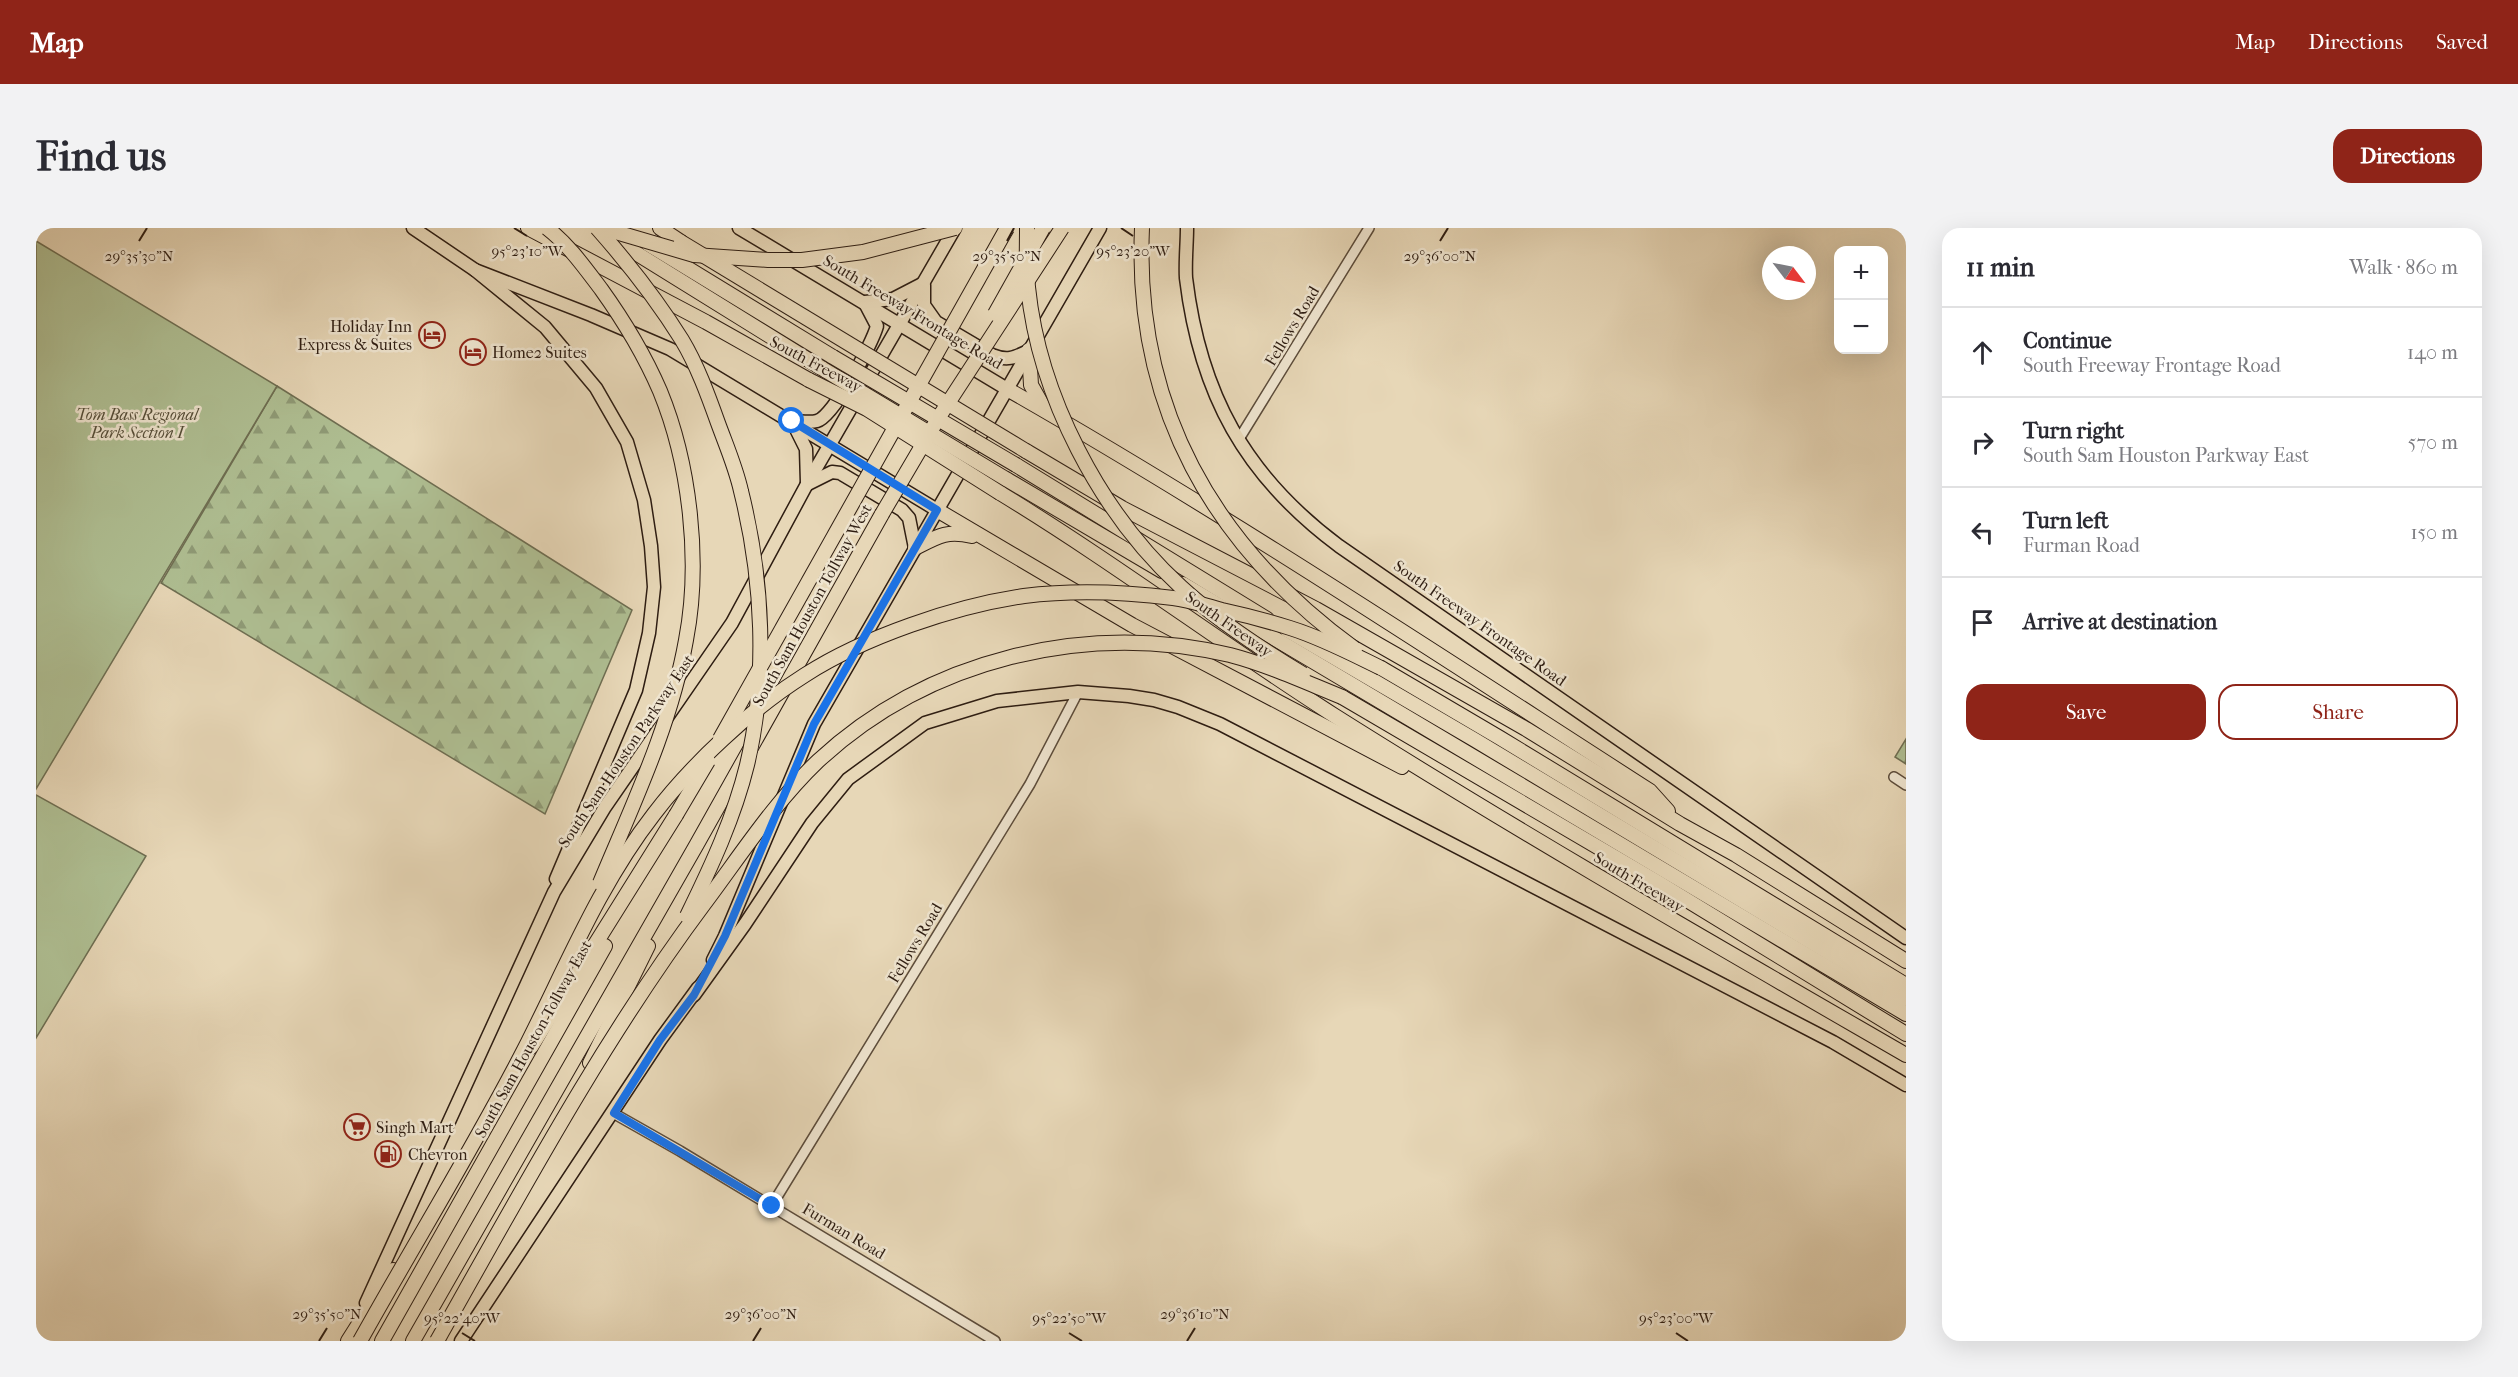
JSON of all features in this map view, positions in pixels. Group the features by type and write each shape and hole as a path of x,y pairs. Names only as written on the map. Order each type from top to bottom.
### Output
{"highway":[{"name":"South Freeway","path":"528,228 867,409 1177,608 1333,714 1515,828 1906,1055"},
{"path":"360,1341 523,1051 567,959 653,757 678,680 691,607 691,531 679,454 660,392 626,324 582,264 547,228"},
{"path":"598,228 694,255 768,261 802,260 863,252 955,228"},
{"path":"598,228 823,369 1006,479 1906,1014"},
{"path":"598,228 633,269 656,301 683,341 700,378 713,408 741,491 757,588 760,675 748,762 739,795 714,861 674,945"},
{"path":"622,228 1252,610 1475,740 1906,999"},
{"name":"South Freeway","path":"660,228 1122,508 1316,609 1486,706 1680,824 1736,855 1906,961"},
{"path":"671,228 681,242"},
{"name":"South Sam Houston Tollway West","path":"676,815 1007,228"},
{"path":"1027,228 1028,288 1044,365 1073,441 1119,515 1150,554 1180,586 1275,657 1906,1027"},
{"name":"South Sam Houston Tollway West","path":"698,842 1042,228"},
{"path":"882,514 994,330 1062,228"},
{"path":"1142,228 1142,292 1153,360 1172,425 1198,480 1213,506 1264,570 1303,608 1381,668"},
{"path":"1029,350 1031,385 1046,411"},
{"path":"1007,389 1270,546 1385,619 1650,791 1680,824"},
{"path":"937,510 1132,625 1515,828"},
{"path":"915,548 944,534 956,532 988,540"},
{"path":"567,959 605,888 630,848 672,791 704,757 763,705 805,675 874,640 934,618 1025,596 1087,593 1177,599 1292,628 1381,668 1906,985"},
{"path":"437,1341 509,1213 609,1046 674,945 760,829 818,762 849,736 893,705 937,683 983,665 1033,651 1079,643 1142,643 1230,656 1261,665 1342,697"},
{"path":"347,1341 676,815"},
{"name":"South Sam Houston Tollway East","path":"382,1341 676,815"},
{"path":"413,1341 698,842"},
{"path":"444,1341 612,1021 698,842"},
{"path":"1804,969 1906,1034"}],"main road":[{"path":"413,228 475,270 545,327 596,388 627,442 644,500 654,587 650,633 636,690 556,875 554,892"},
{"name":"South Freeway Frontage Road","path":"739,228 1007,389"},
{"name":"South Sam Houston Parkway East","path":"347,1341 377,1281 554,892 605,807 732,623 807,484 955,228"},
{"path":"694,995 725,936 814,724 1100,228"},
{"name":"South Freeway Frontage Road","path":"1187,228 1186,276 1198,346 1223,415 1255,465 1279,494 1323,534 1906,938"},
{"path":"475,270 591,315 670,349 937,510"},
{"path":"792,421 816,421 829,413 873,341 877,326 865,302 893,298 924,284 924,305 936,322 1002,359 1012,359 1029,350"},
{"path":"792,421 806,449 807,484 832,472 840,474 902,510 909,518 915,548"},
{"path":"462,1341 660,1040 746,924 812,822 848,779 925,723 997,701 1078,692 1129,696 1178,706 1220,724 1833,1042 1906,1085"}],"street":[{"name":"Fellows Road","path":"1239,439 1369,228"},
{"name":"Fellows Road","path":"772,1206 1025,793 1078,692"},
{"path":"1894,777 1906,785"},
{"name":"Furman Road","path":"614,1113 995,1341"}],"green space":[{"name":"Tom Bass Regional Park Section I","path":"36,241 277,386 36,789"},
{"path":"277,386 632,610 545,814 161,583"},
{"path":"1906,739 1906,764 1895,757"},
{"path":"36,795 146,856 36,1038"}],"place":[{"name":"Holiday Inn Express & Suites","path":"432,335"},
{"name":"Home2 Suites","path":"473,352"},
{"name":"Singh Mart","path":"357,1127"},
{"name":"Chevron","path":"388,1154"}],"route":[{"path":"772,1206 614,1113 660,1040 694,995 725,936 814,724 937,510 792,421"}]}
